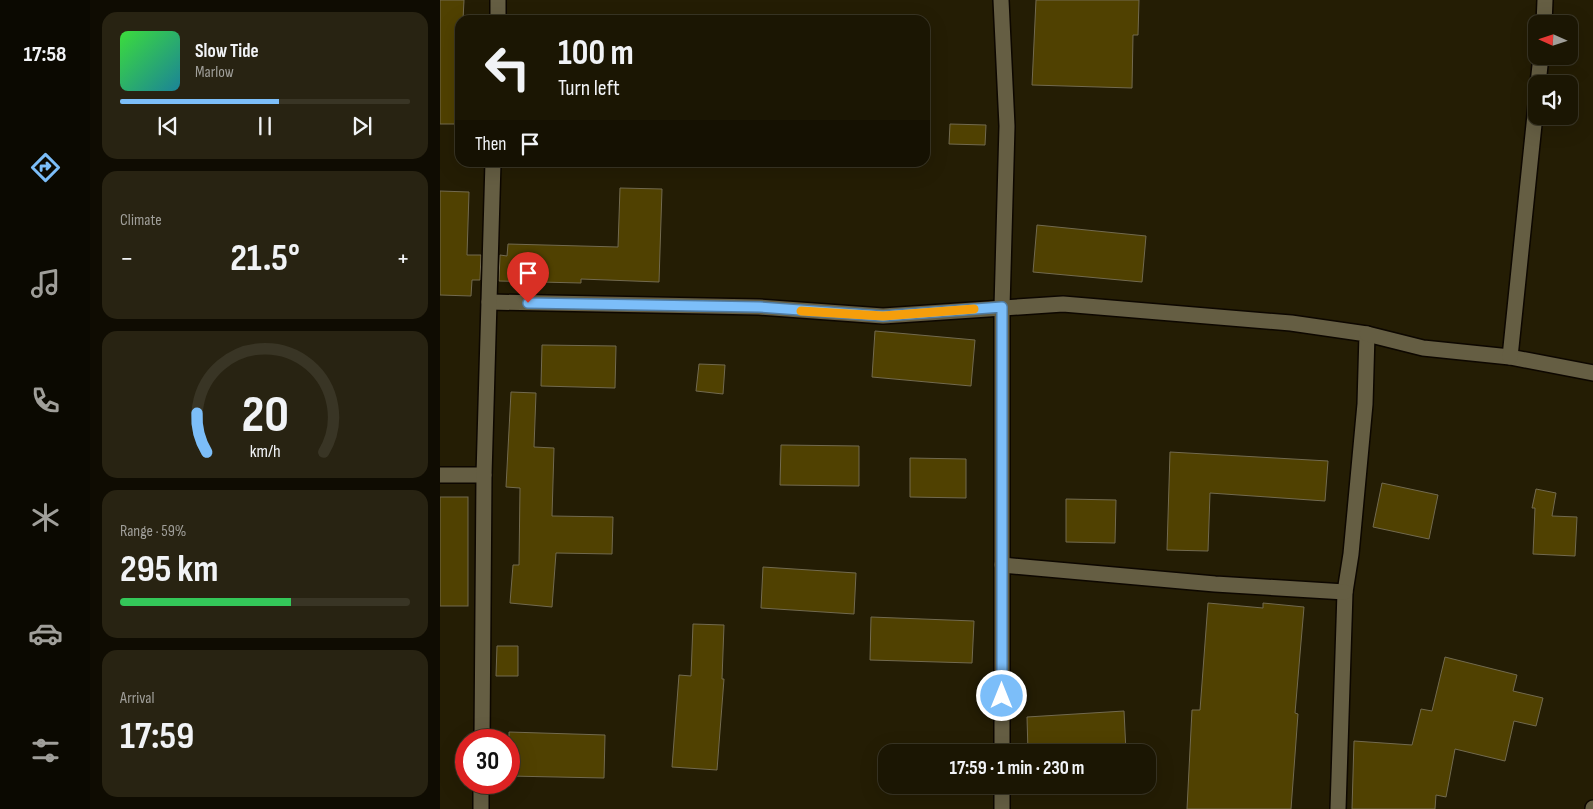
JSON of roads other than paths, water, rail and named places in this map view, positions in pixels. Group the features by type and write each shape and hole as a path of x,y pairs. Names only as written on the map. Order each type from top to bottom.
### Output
{"street":[{"path":"498,0 498,15"},
{"path":"1001,0 1007,126 1002,307 1002,744"},
{"path":"1544,15 1545,0"},
{"path":"1510,357 1534,125"},
{"path":"482,729 484,475 494,167"},
{"path":"489,302 760,307 883,316 1063,304 1291,323 1367,334 1423,348 1510,357 1593,373"},
{"path":"1338,809 1345,592 1351,554 1366,404 1367,334"},
{"path":"440,475 484,475"},
{"path":"1002,565 1205,583 1345,592"},
{"path":"481,809 482,794"},
{"path":"1002,794 1002,809"}]}
